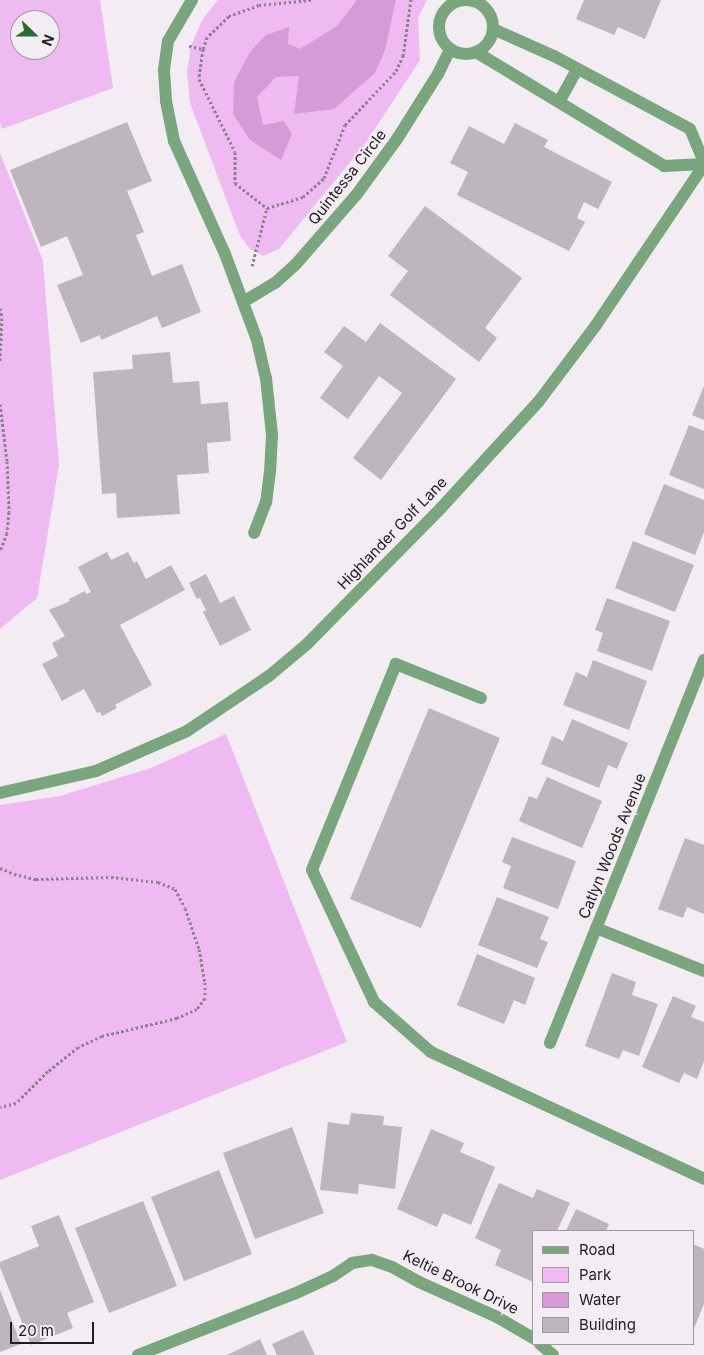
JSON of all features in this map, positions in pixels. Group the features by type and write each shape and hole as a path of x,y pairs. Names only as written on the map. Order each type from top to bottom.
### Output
{"street":[{"path":"192,0 168,41 164,71 166,101 174,141 225,254 257,340 262,359 272,435 266,502 254,533"},
{"path":"465,1 482,2 488,11 493,29 490,41 476,52 467,54 450,48 440,33 442,16 455,3 465,1"},
{"path":"476,52 664,166 704,164 690,129 577,69 493,29"},
{"name":"Quintessa Circle","path":"243,302 275,283 296,264 357,194 398,139 438,74 450,48"},
{"path":"559,102 577,69"},
{"name":"Highlander Golf Lane","path":"0,793 96,771 187,731 269,676 307,644 441,508 539,401 596,325 704,164"},
{"path":"481,698 396,664 312,870 316,879 374,1002 431,1052 704,1179"},
{"name":"Catlyn Woods Avenue","path":"550,1043 703,667"},
{"path":"596,928 704,971"},
{"name":"Keltie Brook Drive","path":"138,1355 294,1294 333,1276 352,1263 372,1260 392,1267 419,1282 497,1317 532,1337"},
{"path":"541,1345 552,1355"}],"path":[{"path":"267,208 235,183 235,152 199,79 204,49 207,37 229,16 259,5 309,2 311,0"},
{"path":"267,208 302,197 324,178 345,125 396,71 403,56 412,0"},
{"path":"243,302 267,208"},
{"path":"0,308 2,318 0,362"},
{"path":"0,404 7,461 9,512 7,533 0,551"},
{"path":"0,868 14,874 36,879 111,877 158,882 175,889 185,908 194,933 205,982 205,998 197,1008 177,1018 102,1036 78,1047 60,1061 16,1103 0,1107"}],"green space":[{"path":"0,0 100,0 113,88 2,129 0,123"},
{"path":"218,0 427,0 418,18 420,60 365,144 279,249 263,256 250,249 240,236 190,103 187,72 191,46 202,20"},
{"path":"0,153 43,261 59,465 37,598 0,629"},
{"path":"226,734 347,1042 0,1180 0,805 60,796 151,768"}],"water":[{"path":"357,0 396,0 385,50 375,73 334,109 294,114 299,76 276,77 257,97 263,125 284,121 292,134 281,160 250,140 233,114 234,82 250,52 266,35 289,27 288,44 300,49 337,26"}],"building":[{"path":"584,0 661,0 645,39 618,27 614,35 576,19"},
{"path":"127,122 152,181 127,191 144,232 136,235 152,276 182,264 201,312 162,328 157,316 101,340 100,335 81,343 57,285 83,275 67,236 41,247 10,170"},
{"path":"515,123 548,140 544,147 612,182 598,209 584,202 577,218 585,222 569,251 457,195 468,172 450,163 469,126 504,144"},
{"path":"425,206 522,278 485,328 497,338 479,362 390,295 408,271 388,256"},
{"path":"380,323 456,379 381,480 353,458 402,393 379,376 348,419 320,398 343,366 324,352 344,326 366,342"},
{"path":"170,352 173,383 199,381 201,404 228,402 231,441 207,443 209,473 177,475 180,514 117,518 116,493 102,494 93,372 133,369 132,355"},
{"path":"704,386 704,420 692,415"},
{"path":"689,425 704,431 704,489 669,475"},
{"path":"664,484 704,500 704,532 695,555 644,534"},
{"path":"633,541 694,565 675,612 615,588"},
{"path":"107,552 111,560 128,552 134,563 137,561 146,579 171,565 185,590 120,625 152,685 115,705 117,708 102,716 100,712 97,713 84,689 62,701 42,664 58,656 52,643 65,636 49,610 70,601 69,599 85,591 86,594 91,592 78,567"},
{"path":"206,574 220,603 234,596 251,630 220,646 203,612 206,610 200,598 197,599 189,583"},
{"path":"607,598 670,621 652,671 597,651 603,633 595,630"},
{"path":"593,660 647,681 629,730 563,705 576,672 587,677"},
{"path":"429,708 500,738 421,928 350,899"},
{"path":"572,719 628,743 617,769 608,765 599,788 541,764 552,736 563,741"},
{"path":"547,777 602,801 582,848 519,821 529,796 537,799"},
{"path":"512,837 576,861 558,909 503,888 511,866 502,862"},
{"path":"685,838 704,845 704,914 687,907 683,918 658,909"},
{"path":"497,897 549,917 540,939 548,942 537,968 478,945"},
{"path":"477,954 535,978 525,1005 514,1000 504,1024 457,1005"},
{"path":"612,973 636,982 632,995 658,1004 639,1056 623,1050 619,1059 585,1046"},
{"path":"673,996 696,1006 691,1017 704,1022 704,1061 697,1079 684,1073 679,1083 642,1067"},
{"path":"351,1113 384,1116 383,1125 402,1127 395,1189 359,1184 358,1194 320,1190 328,1122 349,1125"},
{"path":"292,1127 324,1213 255,1239 223,1153"},
{"path":"431,1129 464,1143 460,1152 495,1167 471,1225 443,1213 437,1227 397,1209"},
{"path":"219,1170 252,1254 184,1281 151,1197"},
{"path":"499,1183 533,1198 537,1189 570,1203 557,1230 532,1230 532,1282 495,1265 501,1250 475,1238"},
{"path":"143,1201 177,1286 109,1313 75,1228"},
{"path":"576,1209 609,1224 606,1230 566,1230"},
{"path":"59,1215 94,1302 67,1313 73,1328 31,1345 0,1267 0,1262 39,1246 31,1226"},
{"path":"694,1244 704,1249 704,1304 694,1329"},
{"path":"0,1290 21,1344 0,1352"},
{"path":"303,1330 315,1355 277,1355 272,1344"},
{"path":"260,1339 267,1355 227,1355"}]}
